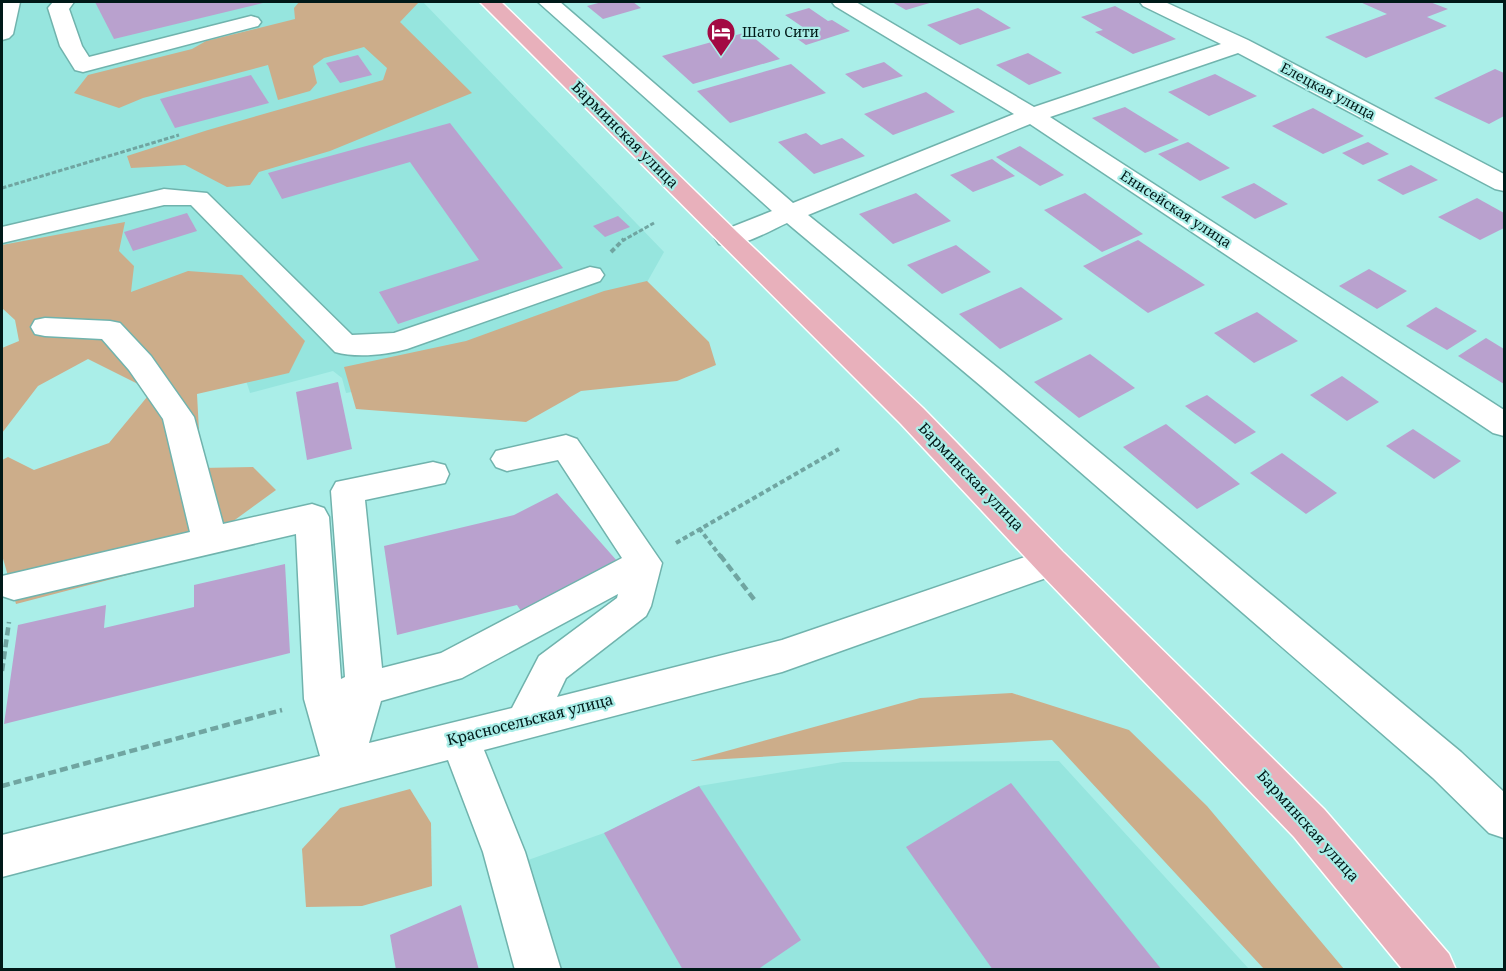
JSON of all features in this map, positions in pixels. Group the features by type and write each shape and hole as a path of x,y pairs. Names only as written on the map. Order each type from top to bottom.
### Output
{"main road":[{"name":"Барминская улица","path":"490,2 912,416 1051,561 1310,823 1433,969"}],"street":[{"path":"2,34 10,2"},
{"path":"64,2 58,8 71,46 83,65 250,22"},
{"path":"548,2 791,214 1001,386 1447,765 1504,819"},
{"name":"Енисейская улица","path":"842,2 1032,115 1504,425"},
{"name":"Елецкая улица","path":"1150,2 1240,45 1504,184"},
{"path":"728,238 1032,115 1240,45"},
{"path":"2,235 164,197 198,198 345,345 397,342 590,274"},
{"path":"45,327 110,330 140,363 178,417 210,541"},
{"path":"507,459 566,447 644,563 633,606 552,667 525,722"},
{"path":"343,767 365,688 348,491 433,474"},
{"path":"14,586 312,517 323,699 343,767"},
{"name":"Красносельская улица","path":"2,856 782,656 1051,561"},
{"path":"323,699 449,667 644,563"},
{"path":"458,738 482,790 523,906 538,969"}],"path":[{"path":"2,188 179,135"},
{"path":"590,274 624,239 654,223"},
{"path":"644,563 699,528 839,448"},
{"path":"699,528 756,602"},
{"path":"2,671 14,586"},
{"path":"2,786 323,699"}],"shaded area":[{"path":"2,2 423,2 664,252 610,348 346,393 342,378 333,371 250,393 243,371 80,319 2,281"},
{"path":"299,2 419,2 400,22 472,93 330,151 259,172 250,185 227,187 185,165 131,168 127,156 208,130 383,80 387,68 364,47 324,58 313,66 317,83 310,91 278,100 268,65 143,98 119,108 74,93 88,75 192,49 206,41 295,19 294,8"},
{"path":"125,222 119,251 134,266 131,292 188,271 242,275 305,341 289,373 197,394 201,468 253,467 276,490 177,562 16,604 2,555 2,460 8,457 34,470 109,443 152,391 88,359 38,386 2,433 2,348 19,341 15,320 2,308 2,245"},
{"path":"647,281 709,342 716,365 677,381 581,391 526,422 356,409 344,367 466,341 604,291"},
{"path":"1012,693 1129,730 1207,806 1344,969 1264,969 1052,740 690,761 920,698"},
{"path":"1059,761 1249,969 549,969 517,864 604,833 699,786 843,762"},
{"path":"410,789 431,823 432,886 362,906 306,907 302,849 340,808"}],"building":[{"path":"95,2 267,2 114,39"},
{"path":"602,2 633,2 641,8 603,19 587,6"},
{"path":"892,2 933,2 906,10"},
{"path":"1360,2 1430,2 1448,9 1427,17 1447,26 1366,58 1325,37 1387,14"},
{"path":"1115,6 1176,39 1133,54 1095,32 1103,30 1081,17"},
{"path":"809,8 828,21 832,20 850,31 806,45 789,33 804,28 785,15"},
{"path":"978,8 1011,28 960,45 927,25"},
{"name":"Шато Сити","path":"747,32 780,59 693,84 662,56"},
{"path":"1028,53 1062,73 1029,85 996,65"},
{"path":"358,55 372,75 340,83 326,63"},
{"path":"884,62 903,76 863,88 845,74"},
{"path":"791,64 826,93 730,123 697,91"},
{"path":"1495,69 1504,73 1504,116 1489,124 1434,98"},
{"path":"1215,74 1257,96 1209,116 1168,92"},
{"path":"251,75 269,103 175,128 160,99"},
{"path":"926,92 955,112 893,135 864,114"},
{"path":"1125,107 1179,140 1145,153 1092,118"},
{"path":"1313,108 1364,136 1323,154 1272,126"},
{"path":"450,123 563,268 398,324 379,292 479,260 410,162 282,199 268,173"},
{"path":"806,133 821,145 842,138 865,156 814,174 778,142"},
{"path":"1188,142 1230,168 1200,181 1158,154"},
{"path":"1368,142 1389,154 1363,165 1342,153"},
{"path":"1020,146 1064,175 1040,186 996,157"},
{"path":"992,159 1015,176 973,192 950,175"},
{"path":"1411,165 1438,180 1403,195 1377,180"},
{"path":"1254,183 1288,204 1255,219 1221,197"},
{"path":"916,193 951,221 893,244 859,214"},
{"path":"1085,193 1143,234 1102,252 1044,210"},
{"path":"1477,198 1504,213 1504,228 1480,240 1438,217"},
{"path":"187,213 197,231 133,251 124,232"},
{"path":"618,216 630,227 605,237 593,226"},
{"path":"1138,240 1205,285 1148,313 1083,266"},
{"path":"956,245 991,272 942,294 907,265"},
{"path":"1369,269 1407,291 1377,309 1339,286"},
{"path":"1021,287 1063,319 1000,349 959,314"},
{"path":"1436,307 1477,331 1447,350 1406,326"},
{"path":"1257,312 1298,341 1254,363 1214,333"},
{"path":"1486,338 1504,349 1504,384 1458,356"},
{"path":"1090,354 1135,388 1079,418 1034,382"},
{"path":"1342,376 1379,402 1347,421 1310,395"},
{"path":"338,382 352,449 307,460 296,392"},
{"path":"1207,395 1256,432 1235,444 1185,406"},
{"path":"1166,424 1240,484 1197,509 1123,447"},
{"path":"1413,429 1461,461 1434,479 1386,446"},
{"path":"1282,453 1337,493 1306,514 1250,473"},
{"path":"557,493 618,562 523,614 517,605 397,635 384,546 514,515"},
{"path":"285,564 290,653 4,724 18,625 106,605 104,628 194,607 194,585"},
{"path":"1011,783 1162,970 993,970 906,847"},
{"path":"699,786 801,940 757,970 683,970 604,833"},
{"path":"461,905 479,970 396,970 390,935"}],"place":[{"name":"Шато Сити","path":"721,58"}]}
